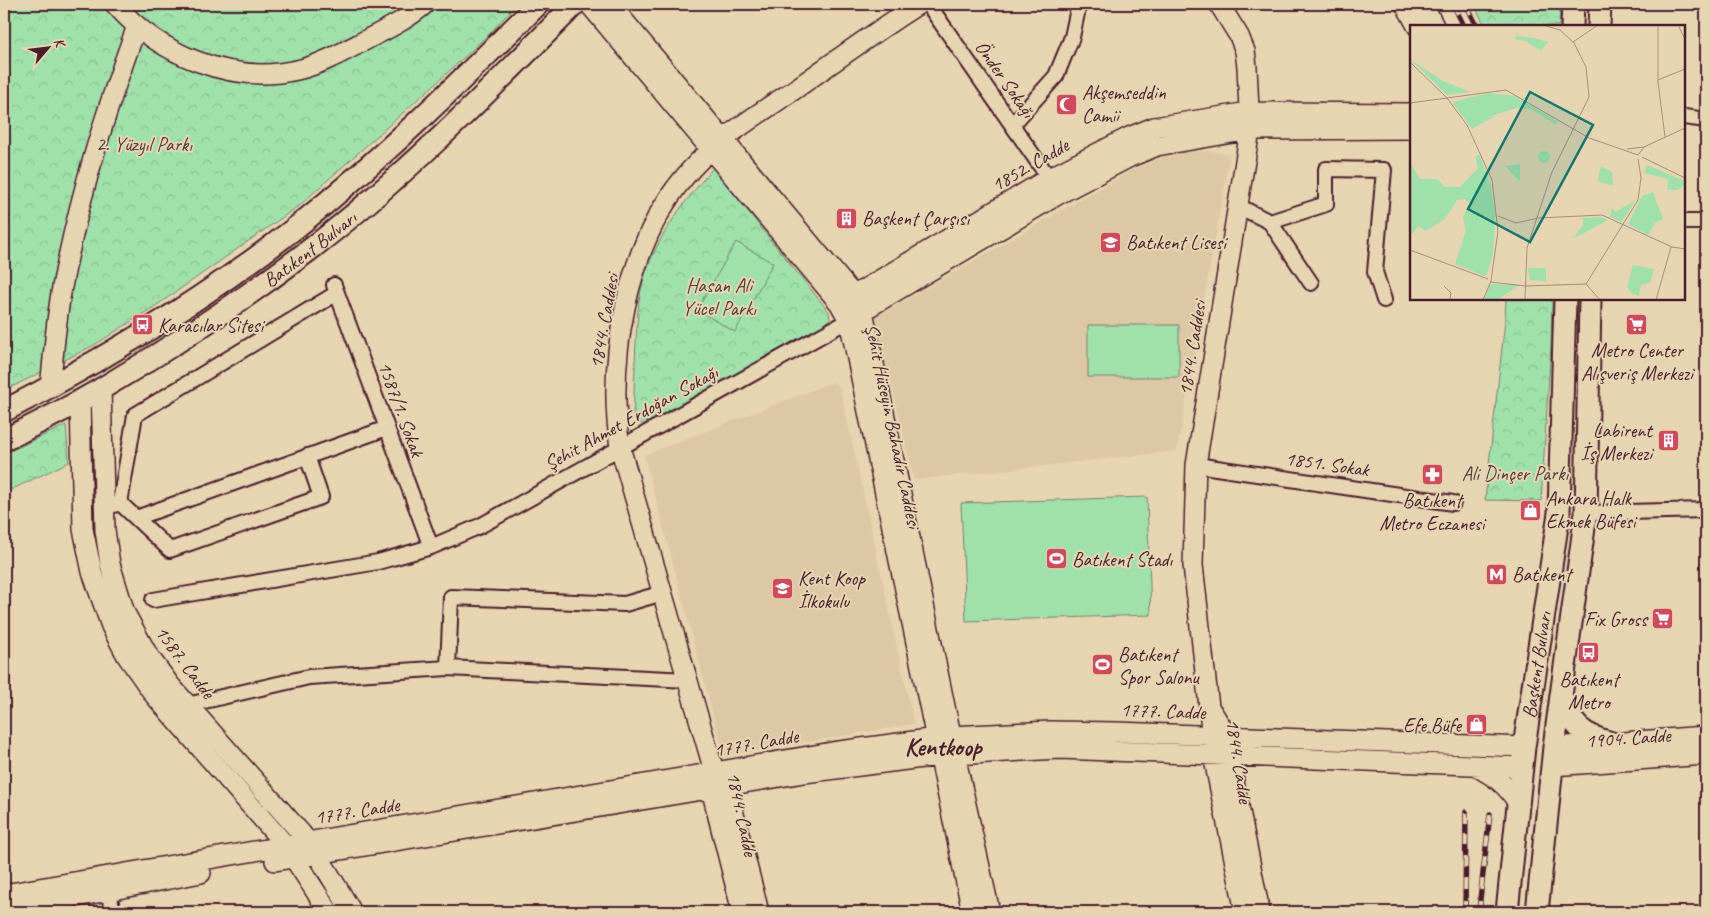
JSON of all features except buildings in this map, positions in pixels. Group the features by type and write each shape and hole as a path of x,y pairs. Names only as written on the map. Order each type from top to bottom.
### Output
{"main road":[{"name":"Batıkent Bulvarı","path":"4,411 90,366 206,291 293,229 371,165 457,85 538,4"},
{"name":"Batıkent Bulvarı","path":"4,440 102,389 219,315 309,250 388,184 469,111 575,4"},
{"path":"1572,25 1573,4"},
{"path":"1599,25 1600,4"},
{"name":"Başkent Bulvarı","path":"1506,912 1522,757 1559,513 1565,300"},
{"name":"Başkent Bulvarı","path":"1537,912 1553,756 1586,513 1590,300"},
{"path":"1561,695 1571,718 1579,729 1595,738 1612,743"},
{"path":"1522,757 1553,756"}],"street":[{"path":"115,4 137,26 184,56 213,67 251,73 286,72 316,64 402,20 426,4"},
{"name":"Şehit Hüseyin Bahadır Caddesi","path":"589,4 717,144"},
{"name":"Şehit Hüseyin Bahadır Caddesi","path":"610,4 717,144 851,308 945,746 972,912"},
{"name":"1844. Caddesi","path":"716,777 620,447 616,411 616,372 633,276 647,238 669,197 687,174 717,144 919,4"},
{"name":"Önder Sokağı","path":"928,4 1049,178"},
{"path":"1012,125 1056,76 1072,36 1079,4"},
{"name":"1844. Caddesi","path":"1209,707 1193,565 1196,465 1250,121 1245,52 1239,36 1219,4"},
{"path":"1405,4 1416,25"},
{"path":"1423,4 1434,25"},
{"path":"50,388 59,308 76,221 111,99 137,26"},
{"name":"1852. Cadde","path":"851,308 1049,178 1122,140 1154,127 1410,113"},
{"path":"1685,117 1706,120"},
{"name":"1852. Cadde","path":"851,308 1059,194 1130,157 1163,144 1250,121 1410,129"},
{"path":"1270,222 1326,204 1326,169 1384,170 1375,272 1384,300"},
{"path":"1238,206 1270,222 1311,283"},
{"path":"1685,222 1706,222"},
{"name":"1587/1. Sokak","path":"112,505 135,415 335,289 431,546"},
{"name":"Şehit Ahmet Erdoğan Sokağı","path":"153,600 378,562 431,546 480,526 620,447 851,308"},
{"name":"1587. Cadde","path":"102,389 102,422 112,505 107,550 122,605 158,670 313,848 352,912"},
{"name":"1587. Cadde","path":"80,401 82,514 86,543 100,598 118,641 134,668 155,696 291,852 329,912"},
{"path":"80,423 85,414 92,412 98,415 102,422"},
{"path":"136,518 387,428"},
{"path":"112,505 136,518 170,550 321,497 308,456"},
{"name":"1851. Sokak","path":"1196,465 1453,503"},
{"path":"1586,513 1706,510"},
{"path":"448,668 451,597 625,604 663,593"},
{"path":"187,705 310,677 448,668 688,680"},
{"name":"1844. Cadde","path":"1209,707 1220,736 1221,756 1244,912"},
{"name":"1777. Cadde","path":"4,911 291,852 716,777 832,752 945,746 1069,731 1220,736 1522,757"},
{"name":"1904. Cadde","path":"1553,756 1612,743 1706,736"},
{"name":"Şehit Hüseyin Bahadır Caddesi","path":"945,746 990,912"},
{"name":"1777. Cadde","path":"945,746 1474,766 1522,757"},
{"name":"1904. Cadde","path":"1553,756 1706,755"},
{"name":"1844. Cadde","path":"1221,756 1260,912"},
{"path":"1474,766 1499,780 1506,786 1517,802"},
{"name":"1844. Cadde","path":"716,777 742,912"},
{"name":"1844. Cadde","path":"716,777 759,912"},
{"name":"1777. Cadde","path":"4,894 291,852"},
{"path":"107,891 114,912"}],"shaded area":[{"name":"Batıkent Lisesi","path":"1209,151 1230,154 1177,451 914,480 876,317 1137,167 1160,158 1184,153"},
{"name":"Kent Koop İlkokulu","path":"833,382 840,387 914,724 724,756 644,455"}],"green space":[{"name":"2. Yüzyıl Parkı","path":"4,4 517,4 490,33 444,76 300,205 163,301 96,344 4,391"},
{"path":"1474,4 1560,4 1559,25 1484,25"},
{"name":"Hasan Ali Yücel Parkı","path":"713,168 829,312 830,319 825,324 644,424 640,423 633,416 639,301 643,282 657,246 667,229 689,197"},
{"path":"736,242 773,263 735,332 697,310"},
{"name":"Ali Dinçer Parkı","path":"1506,300 1552,300 1541,501 1485,500"},
{"path":"1088,325 1179,325 1179,377 1088,377"},
{"path":"66,425 69,462 4,493 4,454"},
{"name":"Batıkent Stadı","path":"1147,497 1151,615 966,621 961,503"}],"railway":[{"path":"1453,4 1464,25"},
{"path":"1466,4 1476,25"},
{"path":"1465,912 1466,812"},
{"path":"1480,912 1490,814"}],"place":[{"name":"Akşemseddin Camii","path":"1066,104"},
{"name":"Başkent Çarşısı","path":"846,218"},
{"name":"Batıkent Lisesi","path":"1110,242"},
{"name":"Metro Center Alışveriş Merkezi","path":"1637,324"},
{"name":"Karacılar Sitesi","path":"142,325"},
{"name":"Labirent İş Merkezi","path":"1668,441"},
{"name":"Batıkent Metro Eczanesi","path":"1432,474"},
{"name":"Ankara Halk Ekmek Büfesi","path":"1530,510"},
{"name":"Batıkent Stadı","path":"1056,559"},
{"name":"Batıkent","path":"1496,574"},
{"name":"Kent Koop İlkokulu","path":"782,589"},
{"name":"Fix Gross","path":"1663,619"},
{"name":"Batıkent Metro","path":"1589,653"},
{"name":"Batıkent Spor Salonu","path":"1102,665"},
{"name":"Efe Büfe","path":"1477,725"}],"district":[{"name":"Kentkoop","path":"943,747"}]}
